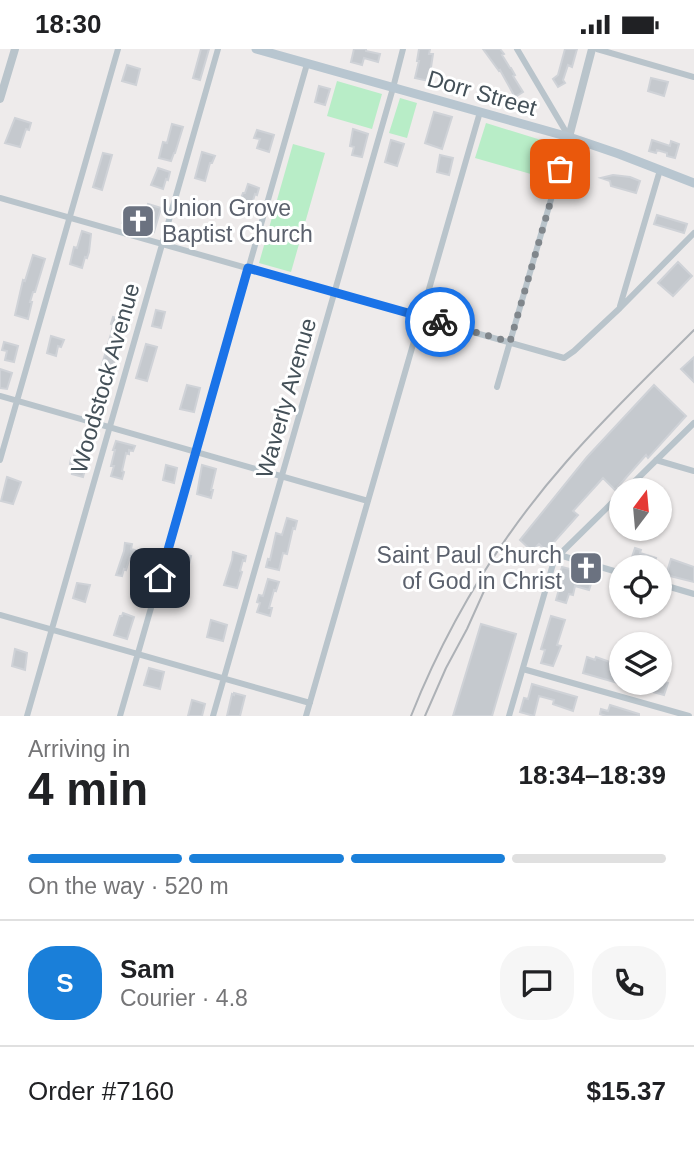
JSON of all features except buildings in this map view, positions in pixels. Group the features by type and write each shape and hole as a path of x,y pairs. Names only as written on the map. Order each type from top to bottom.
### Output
{"main road":[{"name":"Dorr Street","path":"256,49 569,138 694,183"}],"street":[{"path":"0,99 15,49"},
{"path":"0,460 118,49"},
{"name":"Woodstock Avenue","path":"27,716 218,49"},
{"name":"Waverly Avenue","path":"213,716 402,49"},
{"path":"517,49 569,138"},
{"path":"497,387 592,49"},
{"path":"597,49 694,77"},
{"path":"120,716 307,64"},
{"path":"306,716 480,113"},
{"path":"620,308 660,170"},
{"path":"0,198 564,358 620,308 694,233"},
{"path":"0,395 368,501"},
{"path":"638,478 694,423"},
{"path":"656,460 694,471"},
{"path":"509,716 553,564 609,506"},
{"path":"559,555 609,570"},
{"path":"672,588 694,594"},
{"path":"0,615 310,703"},
{"path":"523,669 690,716"}],"green space":[{"path":"337,81 382,94 372,129 327,116"},
{"path":"400,98 417,103 407,138 389,133"},
{"path":"486,123 554,144 545,178 475,158"},
{"path":"293,144 325,153 291,272 259,263"}],"railway":[{"path":"411,716 459,614 520,519 582,444 694,330"},
{"path":"425,716 489,580"}],"way so far":[{"path":"440,322 510,342 560,169"}],"place":[{"name":"Union Grove Baptist Church","path":"138,221"},
{"name":"Saint Paul Church of God in Christ","path":"586,568"}],"route":[{"path":"160,578 248,268 440,322"}]}
